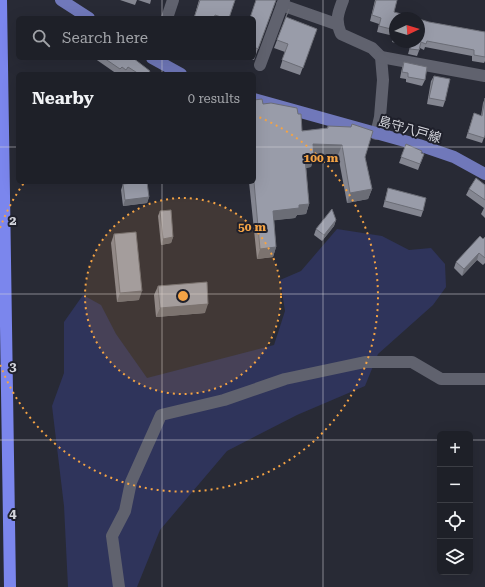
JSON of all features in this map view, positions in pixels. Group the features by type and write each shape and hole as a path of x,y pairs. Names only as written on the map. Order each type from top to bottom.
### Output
{"highway":[{"path":"1,0 10,587"}],"main road":[{"path":"61,0 86,16"},
{"path":"156,60 177,72"},
{"name":"島守八戸線","path":"256,100 454,157 485,174"}],"street":[{"path":"168,16 172,0"},
{"path":"343,0 336,17 336,24 341,34 372,48 381,57 485,76"},
{"path":"260,65 283,3 336,24"},
{"path":"376,134 380,117 383,80 381,57"},
{"path":"119,587 112,536 125,511 131,482 161,415 224,400 286,380 365,362 412,362 441,379 485,380"}],"shaded area":[{"path":"337,229 382,236 409,250 431,248 445,264 446,287 433,305 378,354 365,386 297,415 227,451 160,530 137,587 68,587 64,506 52,406 64,373 64,322 83,295 101,305 116,334 147,378 274,345 285,311 280,280 301,271"}],"building":[{"path":"200,0 235,0 230,16 195,16"},
{"path":"256,0 276,0 258,49 256,48 256,16 251,16"},
{"path":"376,0 397,0 394,12 389,12 389,28 379,26 381,18 372,15"},
{"path":"289,9 286,17 317,29 303,68 282,60 288,44 277,40"},
{"path":"425,21 485,32 485,57 474,55 474,50 427,41 426,44"},
{"path":"410,48 420,48 419,50"},
{"path":"107,60 136,60 150,71 136,72 128,67 126,70 122,67 120,69"},
{"path":"404,62 427,67 425,80 408,77 408,73 402,72"},
{"path":"434,76 450,79 445,101 429,98"},
{"path":"485,98 484,138 468,133 474,113 482,116"},
{"path":"262,99 263,104 271,103 297,108 298,114 301,114 302,131 328,128 328,126 351,127 352,124 373,131 365,157 372,189 350,193 342,145 313,144 314,157 305,158 309,204 299,205 299,208 273,211 276,247 260,249 254,184 256,184 256,100"},
{"path":"406,144 422,151 421,153 424,154 420,164 401,157"},
{"path":"476,178 485,185 485,200 469,189"},
{"path":"123,184 147,184 149,197 125,200"},
{"path":"388,188 426,198 423,211 385,201"},
{"path":"332,209 336,220 324,235 316,229"},
{"path":"171,210 173,237 163,239 160,211"},
{"path":"136,232 142,291 120,293 114,234"},
{"path":"480,236 483,239 485,237 485,258 479,253 464,269 456,262"},
{"path":"207,282 208,304 160,308 158,286"}]}
